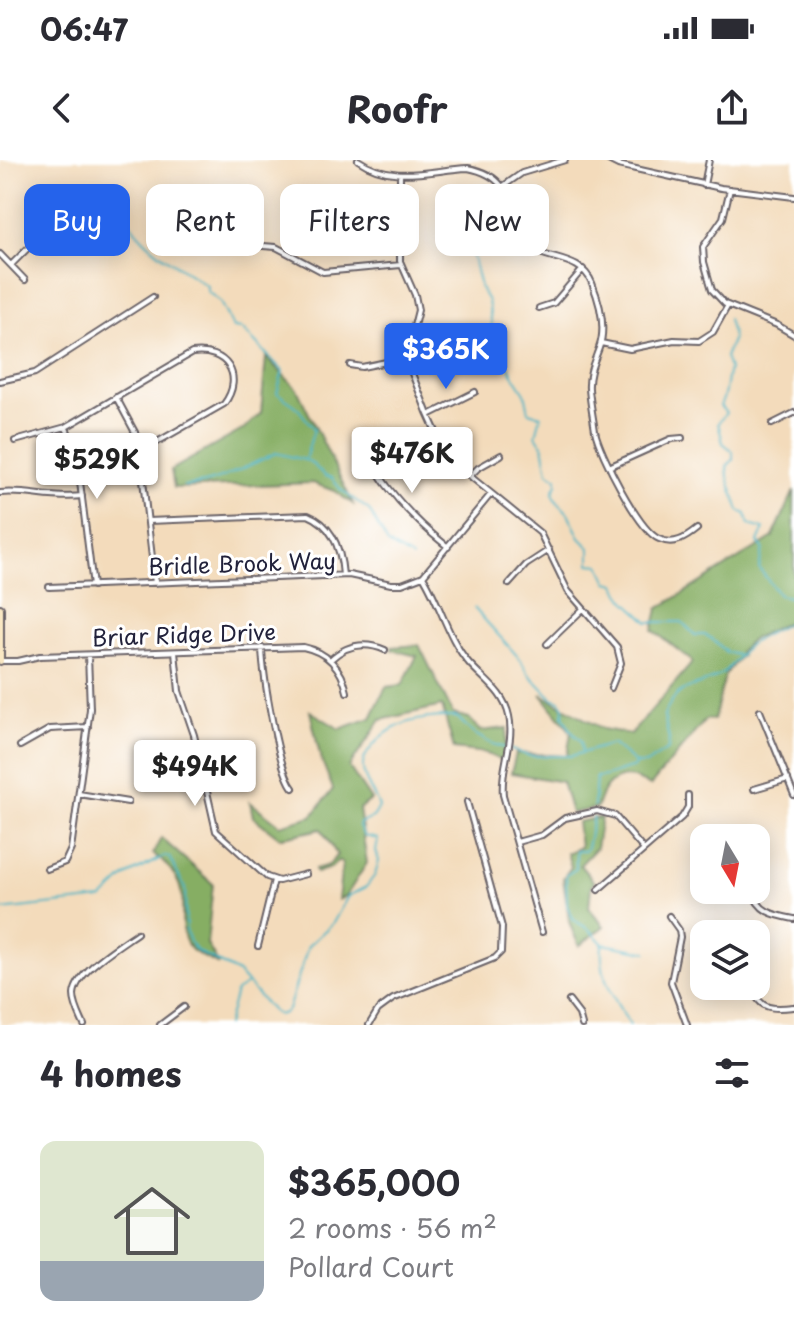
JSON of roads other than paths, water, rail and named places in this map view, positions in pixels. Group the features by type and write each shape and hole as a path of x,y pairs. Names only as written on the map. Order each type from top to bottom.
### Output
{"main road":[{"path":"0,608 0,661"}],"street":[{"path":"358,160 377,171 400,176 468,168 488,175 498,184"},
{"path":"506,184 522,173 565,160"},
{"path":"608,160 704,185 794,197"},
{"path":"704,185 709,160"},
{"path":"400,176 401,265 415,295 418,310 406,358 429,415 446,450 470,476 540,533 563,583 613,641 620,654 620,669 611,688"},
{"path":"730,189 723,218 707,239 703,254 714,294 728,306 794,335"},
{"path":"264,246 276,247 323,272 401,265"},
{"path":"11,265 24,252"},
{"path":"0,254 25,280"},
{"path":"549,256 583,269 592,283 602,316 601,343 590,373 589,389 595,430 628,503 656,538 674,542 697,529"},
{"path":"539,308 554,303 583,269"},
{"path":"0,381 35,373 153,297"},
{"path":"601,343 630,349 674,340 699,341 713,332 728,306"},
{"path":"15,441 66,427 192,353 220,356 232,372 233,389 224,404 152,445 139,447"},
{"path":"350,365 362,367 406,358"},
{"path":"429,415 475,392"},
{"path":"116,397 138,438 155,583"},
{"path":"772,424 794,413"},
{"path":"66,427 76,450 93,586"},
{"path":"611,466 671,439 682,438"},
{"path":"365,451 380,478 412,517 448,547"},
{"path":"470,476 501,455"},
{"path":"0,493 22,492 58,499 82,496"},
{"path":"491,494 423,576 466,659 496,688 504,701 509,716 510,742 503,795 542,932"},
{"path":"148,521 308,515 330,529 340,552 343,575"},
{"path":"509,584 526,565 549,550"},
{"name":"Bridle Brook Way","path":"49,587 343,575 402,584 423,576"},
{"path":"547,644 583,609"},
{"path":"347,692 344,678 330,660 344,648 358,645 385,650"},
{"name":"Briar Ridge Drive","path":"0,661 303,647 321,653 330,660"},
{"path":"262,648 264,675 284,766 293,788"},
{"path":"175,652 179,691 194,735 216,831 261,874 274,880 306,874"},
{"path":"47,869 61,864 69,855 88,727 88,655"},
{"path":"760,711 794,795"},
{"path":"20,746 50,729 88,727"},
{"path":"754,789 788,779"},
{"path":"79,794 128,802"},
{"path":"598,890 686,812 688,795"},
{"path":"369,1025 378,1010 393,999 501,952 503,929 467,802"},
{"path":"517,842 542,835 565,818 597,811 615,816 644,850"},
{"path":"258,946 274,880"},
{"path":"757,904 763,911 794,919"},
{"path":"669,916 680,937 671,982 687,1025"},
{"path":"84,1025 74,997 77,982 85,972 137,933"},
{"path":"757,1000 769,1008 794,1007"},
{"path":"569,1001 579,1014 582,1025"},
{"path":"160,1025 184,1007"}],"waterway":[{"path":"130,223 162,255 207,286 207,291 220,302 233,328 242,329 283,371 277,393 296,406 314,429 305,460"},
{"path":"473,256 480,287 488,301 492,326 512,373 525,393 529,412 541,416 536,435 543,446 548,472 557,478 554,498 568,513 580,538 590,548 590,564 600,565 608,582 616,584 626,601 648,622 682,622 695,635 705,635 726,652 740,656"},
{"path":"728,319 733,338 725,357 729,369 720,406 726,413 718,423 723,443 733,451 733,460 727,466 728,477 739,511 746,514 749,525 764,529 758,542 763,548 759,568 779,595 794,598"},
{"path":"184,486 220,478 276,453 309,461 369,510 388,544 412,558"},
{"path":"474,608 520,659 528,673 552,698 560,701 564,707 563,716 581,741 582,751"},
{"path":"0,910 102,899 126,876 165,856 170,858 185,889 186,931 191,944 197,951 238,973 271,1010 281,1014 288,1010 308,946 333,923 348,896 366,887 375,875 379,861 376,851 378,839 364,836 359,826 373,818 379,807 363,770 366,756 379,739 409,722 457,717 473,733 490,743 530,756 571,756 612,744 636,764 646,764 668,749 664,716 676,696 689,687 714,679 749,645 794,620"},
{"path":"594,806 596,777 635,765"},
{"path":"593,817 587,848 576,851 576,869 566,875 567,906 574,920 590,930 603,944 647,952"},
{"path":"602,945 605,977 630,1025"},
{"path":"227,1025 236,991 246,985"}]}
